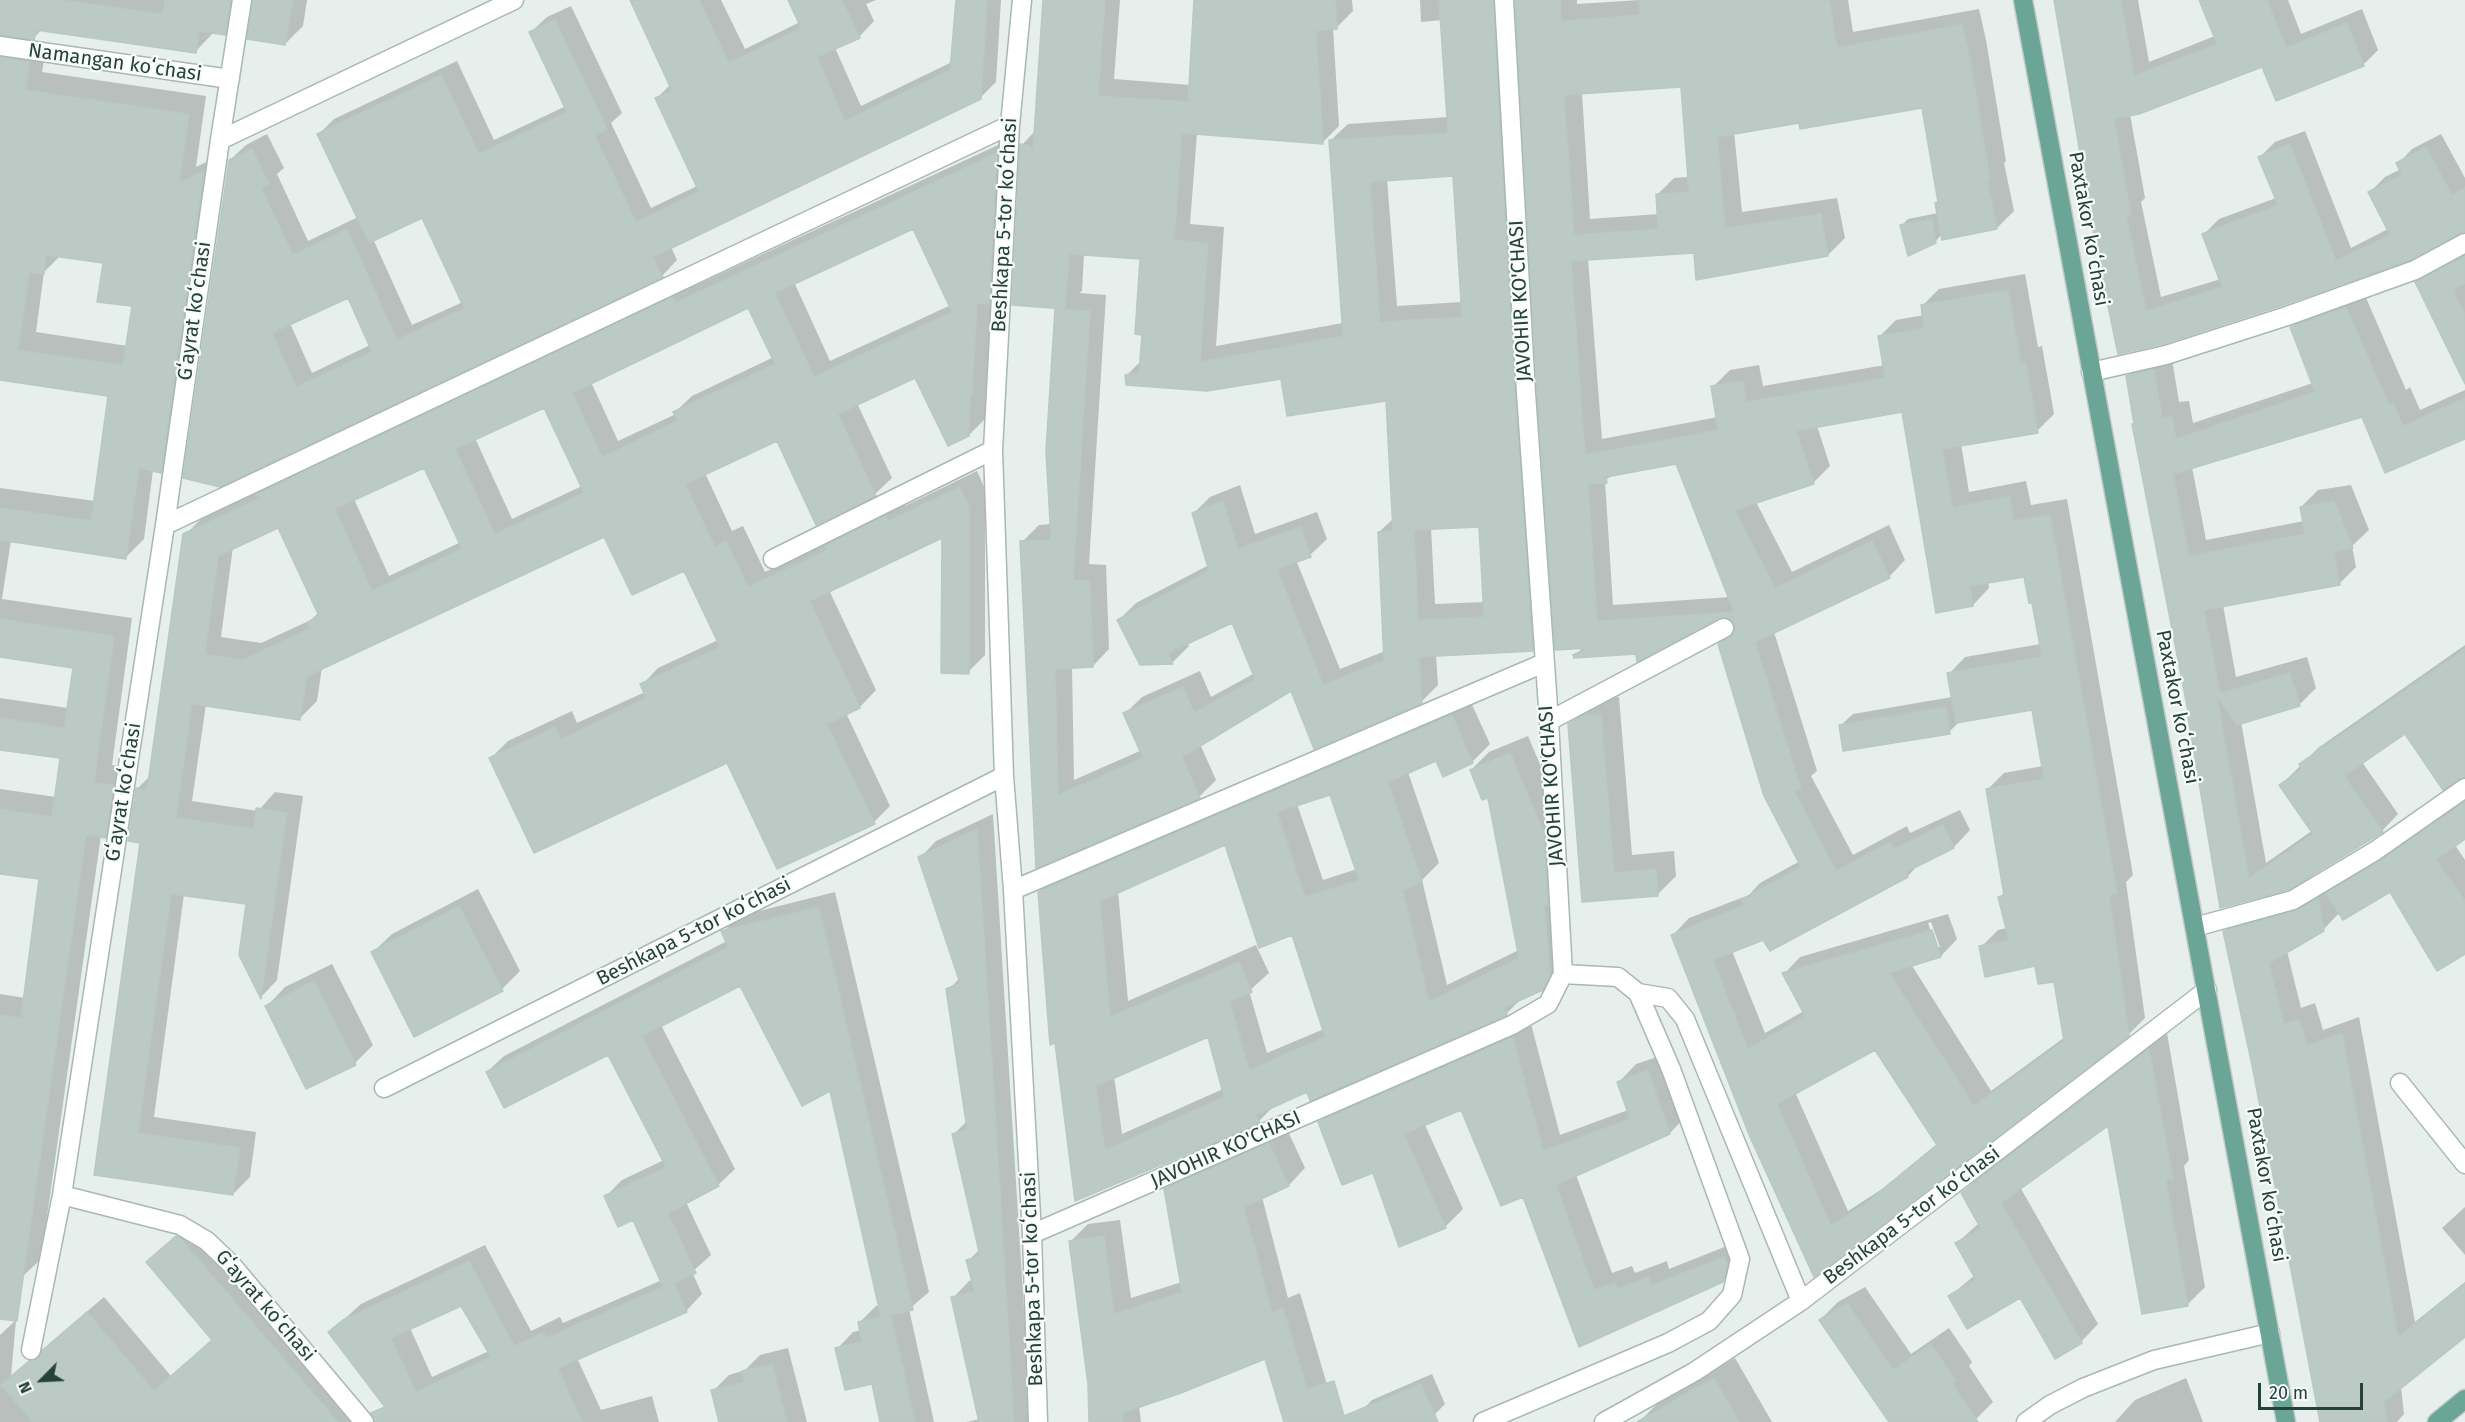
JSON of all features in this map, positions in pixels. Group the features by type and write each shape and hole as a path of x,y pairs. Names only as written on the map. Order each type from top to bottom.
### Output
{"main road":[{"name":"Paxtakor koʻchasi","path":"2023,0 2286,1422"},
{"path":"2437,1422 2465,1399"}],"street":[{"name":"Gʻayrat koʻchasi","path":"242,0 165,525 62,1196 180,1225 207,1241 231,1264 364,1422"},
{"path":"220,140 514,0"},
{"name":"Beshkapa 5-tor koʻchasi","path":"1022,0 1010,125 993,450 1004,776 1013,890 1032,1234 1038,1422"},
{"name":"JAVOHIR KO'CHASI","path":"1032,1234 1512,1025 1548,1004 1563,974 1549,721 1526,393 1504,0"},
{"name":"Namangan koʻchasi","path":"0,46 230,79"},
{"path":"165,525 1010,125"},
{"path":"2091,372 2166,355 2287,316 2415,270 2465,243"},
{"path":"773,559 993,450"},
{"path":"1549,721 1724,628"},
{"path":"1013,890 1544,663"},
{"name":"Beshkapa 5-tor koʻchasi","path":"384,1088 1004,776"},
{"path":"2195,927 2293,900 2374,851 2465,788"},
{"path":"1483,1422 1668,1343 1709,1321 1732,1295 1740,1259 1671,1069 1638,993 1618,977 1563,974"},
{"name":"Beshkapa 5-tor koʻchasi","path":"1604,1422 1694,1372 1801,1301 2207,990"},
{"path":"1638,993 1668,998 1685,1019 1801,1301"},
{"path":"2400,1083 2465,1164"},
{"path":"31,1350 62,1196"},
{"path":"2026,1422 2050,1405 2083,1388 2154,1360 2270,1333"}],"building":[{"path":"0,0 60,0 163,14 165,0 231,0 225,35 199,31 196,53 36,30 34,40 0,35"},
{"path":"253,0 293,0 285,45 247,39"},
{"path":"630,0 699,0 729,63 801,28 788,0 842,0 860,38 817,57 845,121 950,70 956,0 987,0 981,99 653,257 663,277 220,487 183,478 229,160 252,149 269,184 261,188 293,255 347,229 397,340 464,308 422,218 369,243 317,134 441,75 479,154 567,112 529,32 555,20 607,129 595,136 636,222 699,192 655,98 672,91","holes":["348,298 372,352 296,387 272,333"]},
{"path":"1043,0 1105,0 1098,96 1188,102 1194,0 1335,0 1337,29 1316,31 1323,144 1182,133 1174,240 1208,243 1200,362 1343,336 1329,140 1448,133 1439,0 1493,0 1515,394 1533,651 1419,657 1422,703 1314,749 1291,691 1182,757 1200,798 1036,868 1020,541 1051,540 1046,451 1055,309 1090,311 1073,580 1090,581 1093,667 1055,669 1058,795 1143,758 1123,713 1183,687 1194,713 1255,679 1232,623 1168,653 1173,664 1140,665 1117,620 1209,571 1192,513 1223,501 1238,549 1301,527 1311,557 1277,569 1323,685 1384,661 1378,532 1414,530 1393,531 1386,401 1287,416 1281,379 1207,391 1126,385 1125,375 1139,372 1142,335 1135,334 1140,259 1069,254 1065,309 1012,305 1020,144 1028,145 1033,150","holes":["1453,176 1462,317 1380,322 1370,182","1479,527 1484,617 1418,620 1414,530"]},
{"path":"1515,0 1560,0 1561,21 1640,15 1639,0 1829,0 1837,48 1962,24 1970,58 1990,179 1987,179 1997,229 1942,240 1922,108 1800,129 1799,123 1717,137 1725,228 1821,214 1828,256 1696,280 1694,253 1571,261 1585,455 1718,430 1711,386 1743,381 1746,402 1885,378 1878,336 1924,328 1921,305 2008,290 2021,363 2026,362 2038,433 1942,449 1953,508 2009,496 2014,521 2050,515 2117,893 2109,895 2129,1036 1814,1277 1750,1137 1671,935 1744,905 1741,900 1801,867 1764,796 1718,644 1733,634 1734,623 1729,618 1719,618 1637,662 1636,654 1574,658 1573,655 1588,648 1555,650 1537,392","holes":["1681,87 1689,192 1656,194 1658,229 1574,235 1564,95","1902,412 1936,613 1973,606 1970,586 2024,577 2029,603 2032,603 2042,657 1947,673 1956,723 2032,710 2044,779 1986,789 2004,895 1998,897 2009,940 1979,946 1985,977 2035,966 2038,984 2054,982 2064,1041 1974,1106 1889,973 1941,957 1932,930 1782,973 1805,1016 1748,1049 1713,960 1763,940 1770,951 1908,877 1906,872 1954,848 1943,825 1893,849 1890,842 1836,871 1794,791 1801,789 1755,642 1890,578 1872,541 1775,588 1735,510 1814,484 1796,431","1676,464 1734,612 1597,621 1588,484 1607,483 1606,477","1875,1050 1937,1145 1864,1205 1831,1226 1777,1104"]},
{"path":"2054,0 2121,0 2134,76 2217,44 2199,0 2267,0 2286,48 2347,23 2364,66 2276,101 2262,67 2139,114 2114,119 2131,215 2126,215 2146,311 2222,287 2202,234 2278,205 2258,157 2290,144 2336,261 2390,235 2368,192 2402,175 2396,163 2426,147 2452,195 2465,188 2465,232 2410,260 2283,305 2163,344 2118,354 2097,253"},
{"path":"0,57 30,62 25,90 189,114 179,183 204,171 161,473 139,468 126,559 0,540 0,508 91,521 108,396 0,380","holes":["46,255 103,263 97,302 132,306 123,365 18,350 29,272 44,274"]},
{"path":"997,153 989,304 977,303 969,436 948,446 915,378 838,414 876,496 816,525 777,441 685,484 715,547 726,541 748,587 827,550 825,546 885,516 888,521 960,487 969,506 969,674 941,673 942,538 810,601 860,708 827,724 875,824 777,869 727,763 534,853 489,758 555,727 561,739 646,698 640,684 720,647 684,571 632,595 604,537 307,676 300,720 192,704 176,818 254,829 256,808 287,813 261,999 239,955 246,904 171,894 138,1133 240,1148 233,1195 94,1175 140,843 128,841 136,788 147,790 183,534 262,497 255,495 672,297 675,303","holes":["913,229 952,312 814,377 775,293","748,308 775,364 673,412 678,421 602,457 572,393","544,408 584,493 495,534 455,449","424,468 462,549 372,591 335,509","278,528 319,616 308,622 310,628 243,660 205,654 218,556"]},
{"path":"1932,219 1936,243 1908,256 1900,225"},
{"path":"2465,256 2465,283 2453,290 2465,315 2465,384 2415,282"},
{"path":"2346,307 2389,405 2393,403 2403,426 2465,398 2465,439 2385,473 2362,417 2173,474 2189,556 2305,534 2300,507 2334,501 2353,548 2334,552 2340,585 2204,610 2220,693 2290,673 2300,706 2237,725 2217,697 2249,878 2313,834 2279,785 2302,769 2299,764 2465,649 2465,777 2443,790 2405,734 2344,776 2383,832 2314,874 2312,871 2313,875 2289,890 2220,908 2188,711 2132,424 2134,424 2126,376 2154,369 2162,418 2172,417 2176,439 2315,392 2290,327"},
{"path":"0,619 114,636 94,783 114,785 106,838 86,835 17,1321 0,1319 0,1015 21,1018 39,879 0,874 0,809 52,817 60,758 0,750 0,718 64,728 73,668 0,657"},
{"path":"1946,707 1950,734 1843,751 1839,725"},
{"path":"1601,714 1614,873 1656,869 1658,896 1582,902 1568,724 1583,716"},
{"path":"1452,715 1473,763 1443,777 1436,761 1388,782 1422,882 1403,890 1429,1002 1519,958 1488,798 1482,800 1470,770 1510,753 1544,832 1548,905 1544,905 1550,975 1543,990 1505,1007 1507,1015 1310,1101 1307,1092 1256,1115 1260,1123 1075,1201 1055,1043 1050,1045 1038,892","holes":["1330,795 1359,880 1305,897 1277,812","1225,845 1259,948 1292,935 1325,1037 1249,1070 1230,1002 1252,992 1239,962 1110,1017 1100,901","1208,1037 1224,1097 1105,1150 1096,1086"]},
{"path":"2465,802 2465,839 2436,860 2465,901 2465,954 2437,971 2390,892 2343,920 2326,893 2381,860"},
{"path":"977,829 1014,1422 979,1422 951,1297 975,1292 966,1260 980,1256 952,1134 967,1129 946,989 960,983 918,857"},
{"path":"2318,898 2324,931 2269,963 2284,1024 2299,1019 2307,1046 2342,1033 2398,1337 2465,1283 2465,1337 2384,1402 2387,1422 2320,1422 2252,1065 2223,931 2296,911"},
{"path":"459,906 503,991 414,1037 371,952"},
{"path":"819,907 913,1310 891,1315 915,1422 880,1422 872,1384 845,1390 835,1348 862,1342 858,1322 881,1317 830,1091 802,1106 740,986 642,1036 719,1186 668,1213 696,1273 674,1283 687,1312 558,1368 582,1422 375,1422 371,1413 385,1407 328,1332 343,1320 469,1261 514,1346 543,1333 546,1338 663,1287 633,1220 618,1227 604,1196 666,1167 608,1055 504,1108 486,1072 728,947 721,931","holes":["461,1306 491,1357 416,1392 391,1338"]},
{"path":"314,981 356,1065 306,1089 265,1006"},
{"path":"1513,1037 1543,1151 1630,1119 1617,1082 1648,1070 1670,1134 1556,1185 1594,1290 1615,1283 1617,1289 1649,1277 1652,1285 1724,1257 1727,1265 1723,1282 1579,1347 1523,1197 1501,1206 1461,1110 1404,1134 1446,1228 1399,1247 1373,1173 1342,1185 1318,1122"},
{"path":"2149,1049 2173,1179 2166,1180 2188,1306 2142,1314 2108,1126 2001,1203 2082,1343 2055,1359 2020,1298 1967,1329 1948,1296 1976,1280 1955,1243 1981,1229 1961,1193"},
{"path":"1269,1143 1289,1186 1244,1207 1272,1313 1283,1308 1307,1389 1334,1381 1344,1416 1421,1384 1438,1422 1284,1422 1265,1359 1181,1393 1122,1413 1123,1422 1089,1422 1088,1384 1069,1241 1104,1236 1114,1314 1182,1292 1164,1189"},
{"path":"176,1236 338,1422 33,1422 1,1385 29,1361 39,1358 43,1350 87,1312 154,1391 212,1340 146,1262"},
{"path":"1847,1303 1893,1370 1931,1344 1956,1381 1952,1384 1978,1422 1889,1422 1819,1320"},
{"path":"772,1364 787,1422 719,1422 711,1390 744,1382 742,1371"},
{"path":"1714,1378 1739,1422 1637,1422"}]}
